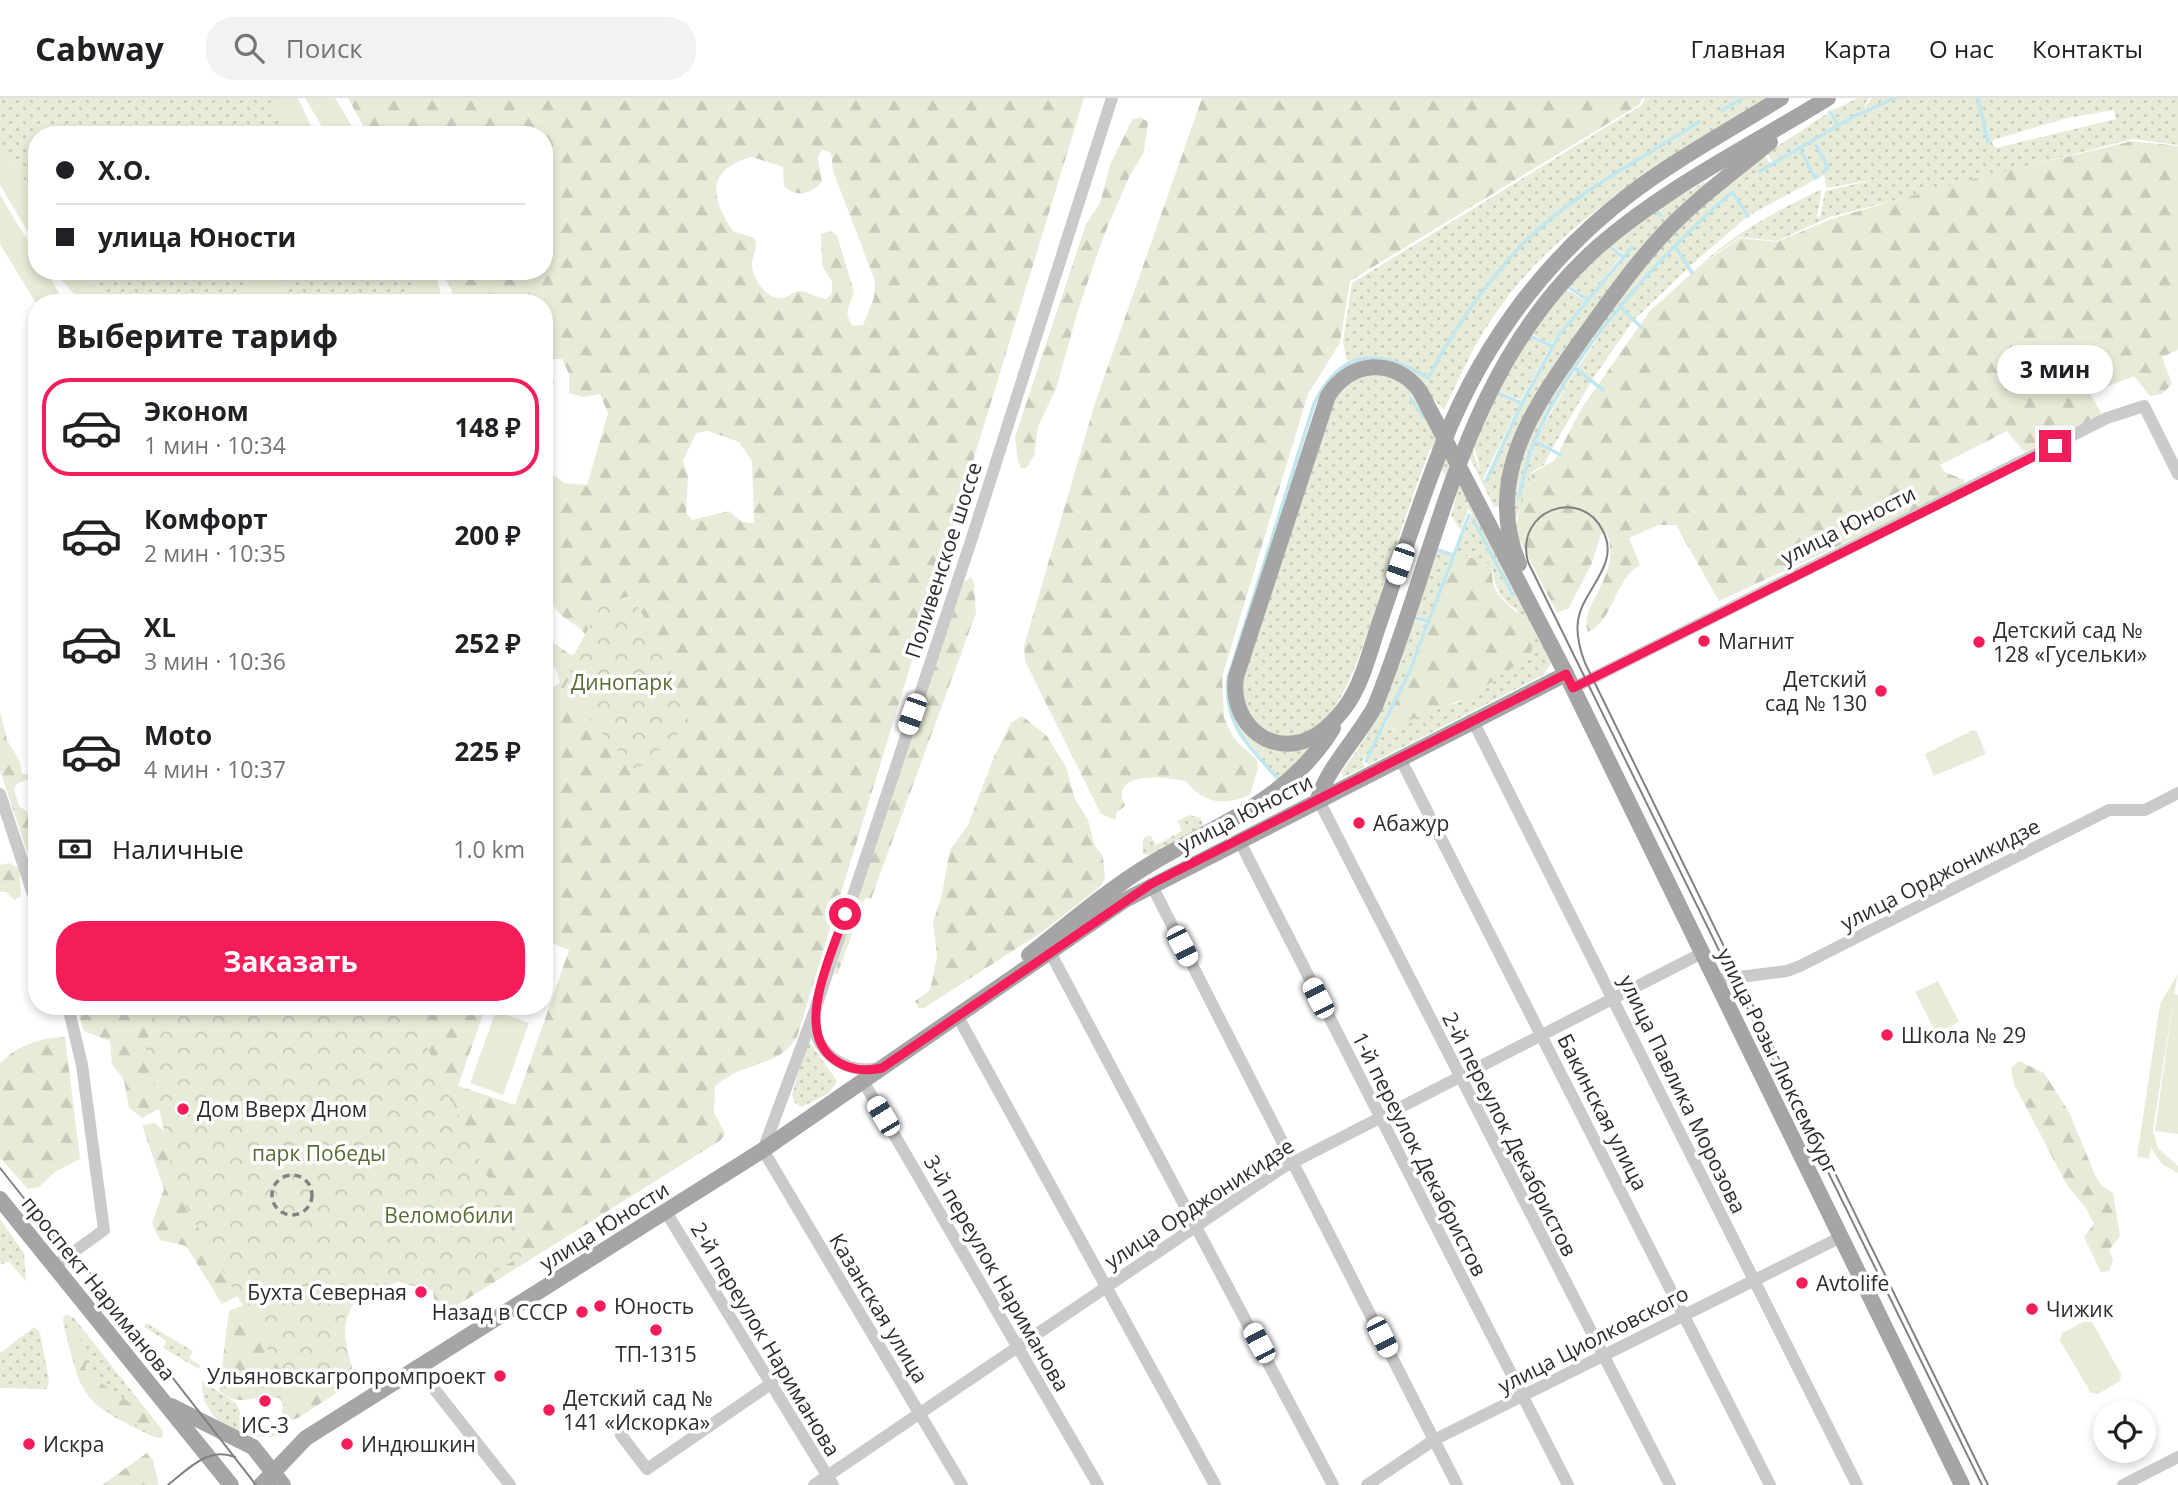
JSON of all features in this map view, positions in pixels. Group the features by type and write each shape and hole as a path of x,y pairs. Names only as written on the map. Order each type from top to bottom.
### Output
{"main road":[{"name":"улица Юности","path":"957,1015 1142,869 1275,794 1321,747 1345,709 1364,667 1436,460 1458,408 1500,331 1576,239 1641,187 1781,98"},
{"path":"1318,799 1324,781 1363,729 1375,706 1389,671 1449,486 1468,436 1501,368 1572,272 1639,215 1822,102"},
{"path":"1557,656 1514,552 1508,525 1507,491 1519,439 1536,407 1576,348 1613,296 1661,237 1701,198 1822,102"},
{"path":"1345,709 1313,738 1297,743 1281,743 1258,734 1246,723 1236,701 1235,685 1328,396 1346,375 1363,368 1382,367 1399,372 1420,391 1557,656"},
{"name":"улица Розы Люксембург","path":"1557,656 1962,1485"},
{"name":"улица Юности","path":"261,1485 278,1478 300,1442 416,1366 762,1150 1151,884 1473,721 1569,681"},
{"name":"проспект Нариманова","path":"0,1199 231,1485"},
{"name":"проспект Нариманова","path":"166,1404 253,1447 278,1478"}],"street":[{"name":"Поливенское шоссе","path":"762,1150 815,1010 974,532 1112,98"},
{"name":"улица Юности","path":"1569,681 2082,430 2144,407 2178,474"},
{"name":"улица Павлика Морозова","path":"1473,721 1615,998 1857,1485"},
{"name":"Бакинская улица","path":"1401,758 1770,1485"},
{"name":"улица Орджоникидзе","path":"1716,980 1787,971 1800,966 2109,810 2145,810 2178,793"},
{"path":"0,794 28,879"},
{"name":"2-й переулок Декабристов","path":"1318,799 1670,1485"},
{"name":"1-й переулок Декабристов","path":"1239,840 1568,1485"},
{"path":"1151,884 1457,1485"},
{"path":"1051,952 1334,1485"},
{"name":"улица Орджоникидзе","path":"814,1485 830,1480 1017,1347 1292,1163 1702,954"},
{"path":"815,1010 814,1021 820,1044 836,1062 858,1070 882,1068"},
{"path":"54,1266 104,1230 82,1065 70,1015"},
{"path":"957,1015 1215,1485"},
{"name":"3-й переулок Нариманова","path":"863,1081 1098,1485"},
{"name":"Казанская улица","path":"762,1150 962,1485"},
{"name":"2-й переулок Нариманова","path":"666,1212 830,1480"},
{"name":"улица Циолковского","path":"1367,1485 1434,1440 1841,1237"},
{"path":"416,1366 510,1485"},
{"path":"621,1435 647,1469 772,1383"},
{"path":"2123,1485 2178,1457"}],"green space":[{"path":"0,98 270,98 284,126 28,126 28,187 0,140"},
{"path":"270,98 298,98 311,126 284,126"},
{"path":"305,98 335,98 352,126 322,126"},
{"name":"Веломобили","path":"348,98 1084,98 797,1037 781,1054 737,1072 715,1086 714,1113 725,1133 721,1140 456,1306 445,1306 434,1299 432,1281 365,1135 406,1015 483,1015 458,1086 515,1105 546,1015 553,1015 553,996 569,950 553,944 553,687 560,682 553,667 553,642 569,654 580,656 587,637 553,603 553,475 564,483 587,485 608,413 600,394 582,397 569,393 569,374 562,359 553,359 553,294 452,294 446,280 553,280 553,126 363,126","holes":["822,149 831,153 833,171 875,281 874,298 863,325 853,326 848,316 854,292 837,235 830,231 821,234 822,265 832,282 832,294 826,299 799,291 778,298 767,293 755,276 752,265 756,248 754,238 733,231 717,197 717,186 726,169 752,157 783,167 784,186 789,190 808,192 822,182 818,158","708,431 739,442 752,461 754,523 742,522 729,511 692,520 686,513 688,475 683,461 696,433"]},
{"path":"1202,98 1643,98 1640,104 1350,281 1340,343 1308,394 1222,677 1224,718 1234,739 1257,760 1258,768 1250,795 1232,801 1215,801 1200,794 1186,781 1138,779 1124,788 1122,796 1125,806 1117,812 1115,820 1101,814 1025,661 1024,646 1095,403"},
{"path":"1645,98 1769,98 1617,195 1548,252 1518,284 1491,320 1471,353 1444,410 1406,371 1339,375 1236,667 1239,723 1311,746 1282,779 1278,778 1233,722 1228,690 1316,406 1331,379 1348,365 1343,342 1352,283 1642,105"},
{"path":"1858,98 1869,98 1865,104 1867,123 1866,105 1872,98 2178,98 2178,145 2133,139 1830,217 1777,241 1740,237 1701,264 1759,222 1822,189 1817,216 1820,217 1825,191 1878,179 1826,188 1824,175 1748,216 1732,189 1660,259 1595,338 1591,335 1623,289 1693,212 1764,155 1770,163 1772,161 1767,153 1828,113 1836,125 1839,124 1831,111","holes":["2113,110 2116,119 1996,148 1992,143 1993,140 2067,118"]},
{"path":"1140,117 1148,122 1144,152 1129,177 1104,235 1078,310 1056,389 1038,426 1034,456 1026,468 1021,468 1015,437 1086,224 1100,203 1110,165 1132,120"},
{"path":"0,140 28,187 28,232 0,185"},
{"path":"2132,141 2178,146 2178,350 2162,357 2172,384 2162,394 2150,396 2134,376 2090,393 2104,418 2024,452 2007,431 1940,465 1945,472 1964,480 1964,488 1719,601 1676,525 1658,525 1629,538 1640,565 1631,571 1597,627 1588,632 1586,622 1589,612 1609,563 1607,534 1601,534 1592,563 1569,608 1557,613 1516,533 1519,512 1533,473 1555,460 1581,409 1650,311 1701,265 1740,238 1777,242 1831,219 1949,185"},
{"path":"1704,182 1706,184 1567,350 1500,506 1494,507 1468,454 1471,446 1482,476 1473,442 1495,393 1520,403 1483,479 1486,482 1523,403 1560,335 1633,246 1623,254 1612,245 1655,212 1661,216 1663,214 1658,209"},
{"path":"1731,194 1747,217 1689,267 1675,246"},
{"path":"0,195 28,241 28,280 51,280 60,294 30,294 0,244"},
{"path":"1609,247 1621,256 1588,298 1570,285"},
{"path":"1675,248 1688,268 1634,320 1620,306"},
{"path":"62,280 92,280 108,294 74,294"},
{"path":"92,280 257,280 241,294 108,294"},
{"path":"257,280 293,280 281,294 243,293"},
{"path":"293,280 411,280 415,294 281,294"},
{"path":"411,280 437,280 441,294 415,294"},
{"path":"1566,289 1586,301 1551,344 1530,333"},
{"path":"1619,307 1633,321 1592,380 1577,369"},
{"path":"1528,337 1550,347 1521,400 1496,390"},
{"path":"1589,338 1593,341 1534,439 1518,497 1535,442 1551,451 1544,465 1532,472 1515,520 1514,475 1537,416"},
{"path":"1576,370 1591,382 1552,449 1535,440"},
{"path":"1380,371 1412,388 1551,663 1543,675 1368,765 1366,762 1371,750 1362,761 1365,767 1344,777 1341,772 1366,737 1385,700 1414,620 1427,624 1379,738 1387,723 1392,730 1416,717 1458,703 1530,655 1517,610 1500,593 1493,570 1470,556 1457,556 1450,564 1472,514 1468,508 1461,530 1451,516 1456,498 1431,447 1356,663 1329,715 1310,731 1288,737 1266,731 1246,712 1241,684 1331,402 1347,380"},
{"path":"1435,551 1451,556 1428,621 1415,615"},
{"path":"1464,555 1490,564 1493,583 1499,595 1521,617 1532,633 1530,655 1472,696 1410,720 1400,729 1388,729 1387,723 1430,623 1450,564 1457,556"},
{"path":"971,577 974,583 976,613 871,899 865,898 838,973 834,975 878,829 964,582"},
{"name":"Динопарк","path":"631,595 665,657 689,724 636,771 563,689 572,673 567,667 601,606"},
{"path":"0,711 7,740 20,762 22,774 28,774 28,780 18,783 14,789 19,806 28,813 28,854 27,852 0,770"},
{"path":"1022,716 1047,736 1066,767 1075,799 1088,820 1094,844 1103,857 1105,879 1100,887 1042,932 924,1008 918,1008 915,1001 929,991 932,982 937,955 933,921 941,899 950,850 968,825 994,757 1011,723"},
{"path":"1973,730 1977,732 1986,754 1934,776 1925,754"},
{"path":"1189,815 1201,818 1203,827 1150,856 1143,854 1143,839 1150,835 1156,845 1182,831 1177,821"},
{"path":"9,863 19,868 21,896 14,900 6,892 0,892 0,865"},
{"path":"2178,974 2174,994 2178,995 2178,1134 2155,1131 2174,996 2153,1130 2158,1148 2178,1166 2178,1173 2162,1164 2151,1148 2149,1159 2137,1157 2160,1004"},
{"path":"1938,981 1959,1022 1936,1033 1915,992"},
{"path":"79,1015 182,1015 164,1106 142,1118 129,1108 124,1080 112,1064 110,1041 84,1031"},
{"name":"парк Победы","path":"153,1015 412,1015 524,1255 456,1293 433,1291 399,1282 355,1298 346,1312 342,1329 348,1357 292,1391 177,1191 146,1048"},
{"path":"495,1015 507,1015 529,1023 503,1095 470,1083"},
{"path":"65,1037 80,1159 55,1172 39,1187 28,1189 0,1158 0,1064 13,1052 30,1044 48,1038"},
{"path":"808,1040 837,1081 829,1093 802,1107 795,1103 792,1095"},
{"path":"2019,1061 2044,1073 2069,1112 2095,1175 2101,1185 2113,1193 2120,1236 2109,1250 2113,1261 2109,1271 2101,1272 2084,1237 2094,1224 2086,1208 2068,1187 2014,1084 2011,1068"},
{"path":"155,1123 171,1138 241,1294 222,1304 186,1246 160,1240 152,1223 164,1189 142,1125"},
{"path":"0,1219 24,1253 26,1282 9,1261 0,1265"},
{"path":"360,1294 346,1324 346,1342 354,1374 347,1386 291,1420 282,1413 283,1403 279,1398 240,1400 226,1396 219,1390 229,1311 246,1304 328,1322"},
{"path":"66,1314 74,1318 163,1431 162,1438 154,1437 113,1416 90,1398 71,1352 64,1327 63,1319"},
{"path":"2083,1322 2092,1322 2121,1374 2120,1381 2098,1394 2091,1393 2060,1341 2062,1333"},
{"path":"67,1323 79,1329 82,1348 88,1357 85,1368 89,1374 145,1414 161,1431 159,1436 95,1404 78,1378"},
{"path":"146,1323 193,1351 189,1358 201,1366 199,1369 163,1348 167,1341 144,1327"},
{"path":"34,1327 40,1332 49,1381 47,1389 0,1388 0,1353"},
{"path":"202,1381 236,1403 243,1419 279,1436 252,1436 226,1426 208,1408"},
{"path":"147,1453 153,1460 159,1485 102,1485"}],"waterway":[{"path":"1722,110 1743,98"},
{"path":"1760,171 1855,116 1895,98"},
{"path":"1978,98 1988,142"},
{"path":"1830,112 1838,125"},
{"path":"1277,778 1248,744 1234,722 1230,709 1228,678 1314,404 1325,386 1336,372 1349,363 1363,359 1378,358 1393,362 1428,378 1457,328 1480,296 1503,265 1535,232 1579,197 1699,122"},
{"path":"1816,145 1828,168 1824,171"},
{"path":"1802,153 1815,178 1818,176"},
{"path":"1519,497 1532,447 1551,406 1571,373 1620,306 1676,245 1732,192 1748,216"},
{"path":"1656,210 1661,215"},
{"path":"1675,246 1692,273"},
{"path":"1611,247 1623,257"},
{"path":"1486,481 1522,403 1559,335 1632,247"},
{"path":"1570,288 1588,300"},
{"path":"1620,307 1641,327"},
{"path":"1530,336 1552,346"},
{"path":"1576,369 1603,390"},
{"path":"1496,392 1522,403"},
{"path":"1411,399 1425,418"},
{"path":"1534,441 1561,455"},
{"path":"1366,761 1410,670 1469,515"},
{"path":"1474,521 1513,595"},
{"path":"1434,549 1453,555"},
{"path":"1413,617 1429,622"}],"tram line":[{"path":"1982,1485 1528,562 1526,544 1531,529 1540,517 1552,510 1566,507 1580,510 1593,517 1603,531 1607,543 1604,566 1586,599 1578,621 1579,642 1585,663 1988,1485"},
{"path":"0,1168 53,1235 95,1278 256,1485"},
{"path":"168,1485 207,1457 225,1454 235,1457"}],"railway":[{"path":"292,1175 306,1181 312,1195 306,1209 292,1215 278,1209 272,1195 278,1181 292,1175"}],"place":[{"name":"Магнит","path":"1704,641"},
{"name":"Детский сад № 128 «Гусельки»","path":"1979,642"},
{"name":"Детский сад № 130","path":"1881,691"},
{"name":"Абажур","path":"1359,823"},
{"name":"Школа № 29","path":"1887,1035"},
{"name":"Дом Вверх Дном","path":"183,1109"},
{"name":"Avtolife","path":"1802,1283"},
{"name":"Бухта Северная","path":"421,1292"},
{"name":"Юность","path":"600,1306"},
{"name":"Чижик","path":"2032,1309"},
{"name":"Назад в СССР","path":"582,1312"},
{"name":"ТП-1315","path":"656,1330"},
{"name":"Ульяновскагропромпроект","path":"500,1376"},
{"name":"ИС-3","path":"265,1401"},
{"name":"Детский сад № 141 «Искорка»","path":"549,1410"},
{"name":"Искра","path":"29,1444"},
{"name":"Индюшкин","path":"347,1444"}],"route":[{"path":"845,914 815,1010 816,1033 820,1044 836,1062 858,1070 882,1068 1151,884 1566,674 1573,688 2055,446"}]}
